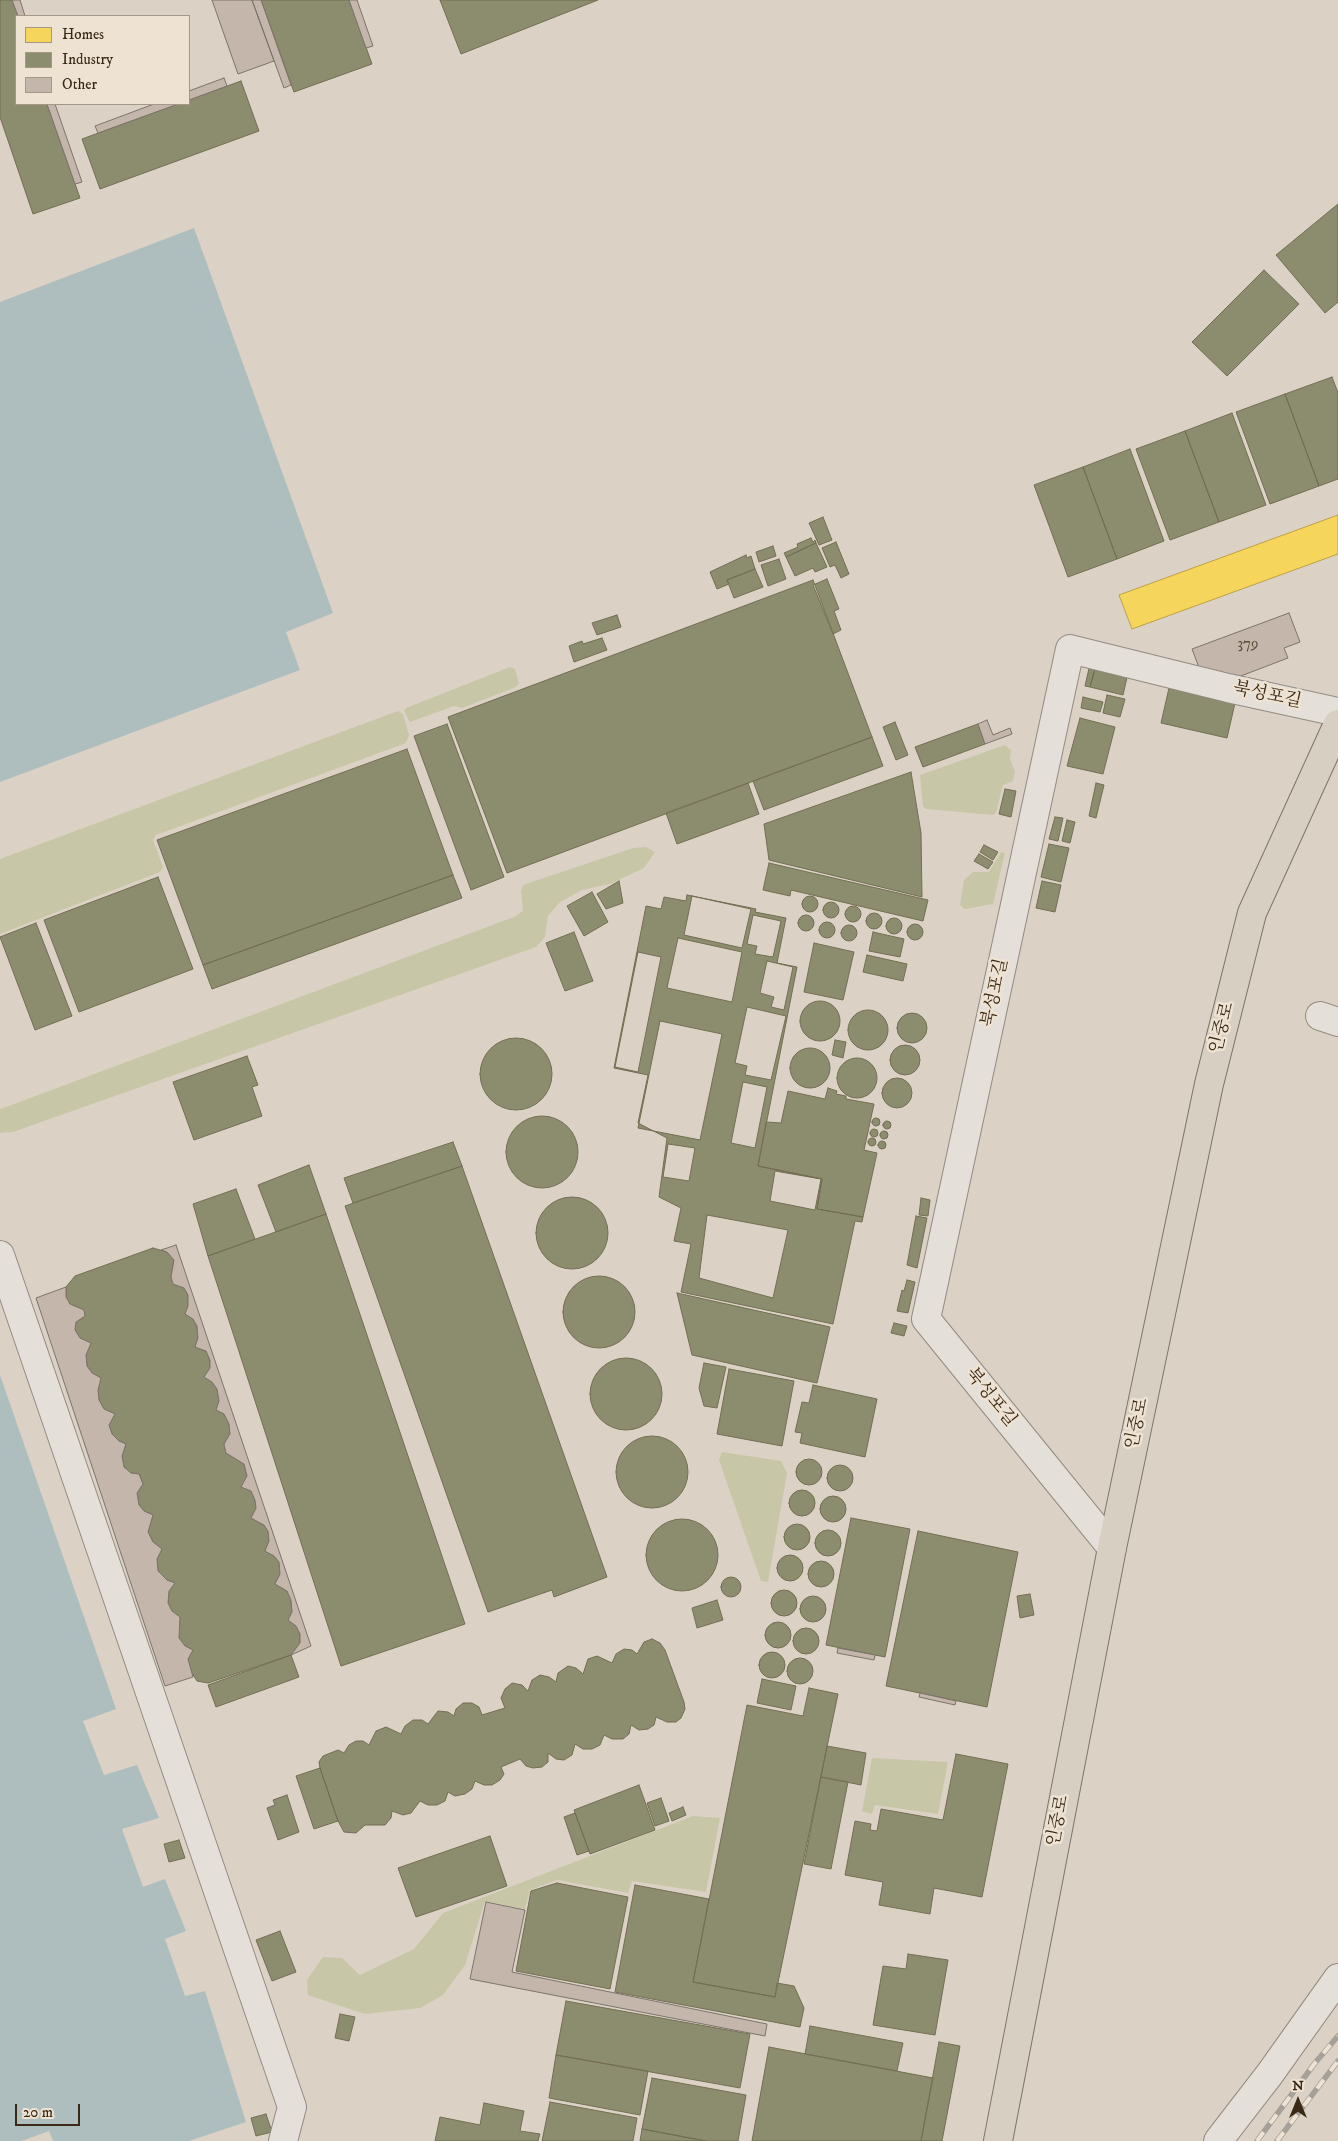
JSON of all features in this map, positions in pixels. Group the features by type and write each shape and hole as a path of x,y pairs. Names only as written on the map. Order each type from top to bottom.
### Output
{"main road":[{"name":"인중로","path":"998,2141 1112,1548 1209,1084 1252,913 1338,724"}],"lane":[{"name":"북성포길","path":"1112,1548 926,1319 1070,648 1228,688 1338,712"},
{"path":"0,1255 292,2107 283,2141"},
{"path":"1218,2141 1269,2075 1338,1978"}],"green space":[{"path":"510,667 515,669 519,684 514,688 462,708 454,706 410,722 404,711 406,708"},
{"path":"398,711 403,714 409,735 406,743 156,835 153,840 163,867 160,872 0,934 0,859"},
{"path":"1005,745 1011,750 1010,759 1015,772 1013,781 1003,785 996,813 993,815 926,809 923,806 920,775"},
{"path":"646,847 655,852 644,868 610,884 582,890 560,902 548,916 545,937 536,947 13,1132 0,1133 0,1109 514,917 523,911 521,891 523,885 633,848"},
{"path":"1001,852 1005,853 993,904 965,909 960,905 964,880 973,872 989,872"},
{"path":"722,1452 781,1461 787,1473 768,1582 761,1581 719,1460"},
{"path":"872,1758 948,1762 938,1814 875,1805 872,1814 862,1811"},
{"path":"693,1816 720,1818 706,1892 632,1881 628,1893 557,1880 530,1890 525,1909 485,1901 465,1965 443,1995 420,2008 365,2014 308,1995 307,1980 323,1957 342,1958 360,1975 414,1949 443,1913"}],"shaded area":[{"path":"194,228 333,613 286,632 300,670 0,782 0,302"},
{"path":"0,1375 116,1709 83,1721 104,1775 137,1765 159,1818 122,1829 143,1887 165,1879 186,1931 165,1939 185,1996 205,1991 246,2122 189,2141 53,2141 49,2131 22,2141 0,2141"}],"building: Homes":[{"path":"1338,515 1338,554 1132,629 1119,595"}],"building: Industry":[{"path":"0,0 12,0 18,15 15,15 15,105 47,105 80,198 33,214 0,117"},
{"path":"261,0 349,0 372,64 294,92"},
{"path":"440,0 598,0 461,54"},
{"path":"241,81 259,131 100,189 82,139 175,105 190,105 190,100"},
{"path":"1338,204 1338,302 1325,313 1276,255"},
{"path":"1264,270 1299,304 1227,376 1192,342"},
{"path":"1332,377 1338,393 1338,479 1319,486 1285,394"},
{"path":"1285,394 1319,486 1270,504 1236,412"},
{"path":"1232,413 1266,505 1219,522 1185,431"},
{"path":"1185,431 1219,522 1170,540 1136,449"},
{"path":"1130,449 1164,541 1117,559 1083,467"},
{"path":"1083,467 1117,559 1068,577 1034,485"},
{"path":"823,517 832,540 819,545 809,523"},
{"path":"811,538 816,543 786,557 784,553 798,547 797,544"},
{"path":"836,542 849,574 841,578 835,565 830,567 822,548"},
{"path":"816,543 827,567 815,572 813,568 795,576 786,557"},
{"path":"773,546 776,556 759,562 756,552"},
{"path":"746,555 747,558 751,556 755,569 727,580 729,584 717,589 710,572"},
{"path":"779,559 786,579 768,586 761,565"},
{"path":"755,569 763,587 734,598 727,580"},
{"path":"827,579 839,609 834,611 841,630 833,634 813,585"},
{"path":"813,580 872,737 507,873 448,717"},
{"path":"617,615 621,627 597,635 592,623"},
{"path":"602,638 607,650 574,662 569,646 582,641 583,644"},
{"path":"1090,664 1096,665 1090,687 1085,686"},
{"path":"1096,665 1128,673 1123,695 1090,687"},
{"path":"1169,688 1235,703 1227,738 1161,723"},
{"path":"1107,695 1125,699 1120,717 1103,713"},
{"path":"1083,697 1103,702 1100,712 1081,708"},
{"path":"1080,718 1115,727 1103,774 1067,766"},
{"path":"895,722 908,755 896,760 883,727"},
{"path":"447,724 504,877 471,890 414,736"},
{"path":"978,724 985,744 923,767 915,747"},
{"path":"872,737 883,766 764,810 753,781"},
{"path":"407,749 453,875 203,965 157,840"},
{"path":"911,772 921,833 922,897 769,860 764,824"},
{"path":"748,783 759,814 677,844 666,813"},
{"path":"1096,783 1104,785 1096,818 1089,816"},
{"path":"1005,789 1016,791 1011,817 999,814"},
{"path":"1055,817 1063,818 1058,841 1049,839"},
{"path":"1067,820 1075,822 1070,843 1062,841"},
{"path":"1049,844 1069,848 1061,882 1041,877"},
{"path":"984,845 998,852 993,860 980,852"},
{"path":"979,854 993,862 988,869 974,861"},
{"path":"769,863 928,900 923,921 791,890 790,896 763,890"},
{"path":"453,875 462,898 212,989 203,965"},
{"path":"158,877 193,969 79,1012 44,920"},
{"path":"619,881 623,903 606,909 597,894"},
{"path":"1042,881 1061,885 1055,912 1036,908"},
{"path":"592,892 608,922 584,936 567,906"},
{"path":"687,895 756,909 755,912 786,918 777,963 797,967 758,1166 822,1179 817,1209 863,1217 862,1222 855,1221 833,1324 681,1292 691,1244 674,1241 681,1208 659,1197 667,1138 638,1123 648,1075 614,1068 646,906 661,909 664,897 686,901"},
{"path":"692,896 751,909 742,948 684,935"},
{"path":"810,896 818,904 810,912 802,904"},
{"path":"831,902 839,910 831,918 823,910"},
{"path":"853,906 861,914 853,922 845,914"},
{"path":"874,913 882,921 874,929 866,921"},
{"path":"753,915 781,921 773,957 755,954 757,946 747,944"},
{"path":"806,915 814,923 806,931 798,923"},
{"path":"894,918 902,926 894,934 886,926"},
{"path":"827,922 835,930 827,938 819,930"},
{"path":"36,923 72,1016 35,1030 0,937"},
{"path":"915,924 923,932 915,940 907,932"},
{"path":"849,925 857,933 849,941 841,933"},
{"path":"574,932 593,981 565,991 546,943"},
{"path":"873,932 904,939 900,957 869,951"},
{"path":"678,938 742,952 732,1002 667,988"},
{"path":"814,943 854,952 843,1000 804,992"},
{"path":"638,952 661,957 638,1072 615,1067"},
{"path":"867,955 907,964 903,981 863,972"},
{"path":"767,961 793,967 784,1010 771,1007 774,997 760,993"},
{"path":"824,1001 831,1004 837,1010 840,1021 839,1029 831,1038 824,1041 816,1041 809,1038 801,1029 800,1017 803,1010 812,1002"},
{"path":"747,1007 786,1016 771,1080 745,1075 747,1066 735,1063"},
{"path":"872,1010 879,1013 885,1019 888,1030 887,1038 879,1047 872,1050 864,1050 857,1047 849,1038 848,1026 851,1019 860,1011"},
{"path":"912,1013 918,1014 926,1022 926,1034 918,1042 912,1043 906,1042 898,1034 897,1028 898,1022 906,1014"},
{"path":"660,1021 722,1034 700,1140 638,1128"},
{"path":"516,1038 536,1044 546,1054 552,1074 546,1094 536,1104 516,1110 496,1104 486,1094 480,1074 486,1054 496,1044"},
{"path":"835,1040 846,1042 843,1058 832,1055"},
{"path":"905,1045 911,1046 919,1054 919,1066 911,1074 905,1075 899,1074 891,1066 890,1060 891,1054 899,1046"},
{"path":"814,1048 821,1051 827,1057 830,1068 829,1076 821,1085 814,1088 806,1088 799,1085 791,1076 790,1064 793,1057 802,1049"},
{"path":"247,1056 258,1085 252,1087 262,1116 194,1140 173,1082"},
{"path":"861,1058 868,1061 874,1067 877,1078 876,1086 868,1095 861,1098 853,1098 846,1095 838,1086 837,1074 840,1067 849,1059"},
{"path":"897,1078 903,1079 911,1087 911,1099 903,1107 897,1108 891,1107 883,1099 882,1093 883,1087 891,1079"},
{"path":"743,1082 767,1087 755,1148 731,1143"},
{"path":"828,1088 837,1091 836,1094 846,1096 846,1099 874,1104 864,1150 877,1153 863,1217 817,1209 822,1179 758,1166 766,1122 781,1123 788,1091 825,1099"},
{"path":"542,1116 562,1122 572,1132 578,1152 572,1172 562,1182 542,1188 522,1182 512,1172 506,1152 512,1132 522,1122"},
{"path":"876,1118 880,1122 876,1126 872,1122"},
{"path":"887,1121 891,1125 887,1129 883,1125"},
{"path":"874,1129 878,1133 874,1137 870,1133"},
{"path":"884,1131 888,1135 884,1139 880,1135"},
{"path":"872,1138 876,1142 872,1146 868,1142"},
{"path":"882,1141 886,1145 882,1149 878,1145"},
{"path":"453,1142 462,1166 353,1203 344,1178"},
{"path":"668,1144 695,1148 689,1181 663,1177"},
{"path":"309,1165 326,1214 276,1232 258,1185"},
{"path":"462,1166 607,1577 554,1597 552,1590 488,1612 345,1206"},
{"path":"775,1171 821,1179 815,1210 770,1201"},
{"path":"236,1189 255,1239 208,1256 193,1204"},
{"path":"572,1197 592,1203 602,1213 608,1233 602,1253 592,1263 572,1269 552,1263 542,1253 536,1233 542,1213 552,1203"},
{"path":"921,1198 930,1200 928,1216 919,1215"},
{"path":"326,1214 465,1624 341,1666 208,1256"},
{"path":"707,1215 788,1230 773,1298 699,1278"},
{"path":"916,1216 927,1218 917,1268 907,1265"},
{"path":"153,1248 167,1252 174,1260 171,1277 173,1284 184,1288 188,1295 188,1306 185,1314 193,1319 197,1326 198,1338 195,1347 206,1351 210,1360 210,1368 204,1377 212,1382 217,1389 219,1401 216,1410 224,1414 229,1424 230,1434 224,1444 226,1453 244,1464 247,1476 241,1487 251,1491 255,1500 256,1508 251,1518 264,1525 268,1531 269,1541 265,1551 274,1556 279,1562 280,1574 275,1584 287,1591 291,1600 292,1612 288,1620 296,1626 300,1634 300,1643 291,1655 208,1683 197,1681 190,1670 188,1659 193,1650 185,1646 179,1638 180,1617 172,1611 168,1603 169,1591 175,1583 167,1580 158,1571 157,1559 162,1549 153,1542 148,1532 153,1515 144,1511 139,1505 137,1493 143,1484 139,1474 131,1473 124,1467 122,1456 126,1444 119,1441 112,1434 109,1425 115,1414 104,1409 99,1400 98,1390 101,1378 92,1373 87,1366 86,1355 91,1343 80,1338 75,1330 76,1322 85,1316 84,1310 70,1304 66,1297 66,1287 75,1276"},
{"path":"599,1276 619,1282 629,1292 635,1312 629,1332 619,1342 599,1348 579,1342 569,1332 563,1312 569,1292 579,1282"},
{"path":"907,1280 915,1282 908,1313 897,1311 902,1290 904,1291"},
{"path":"677,1293 830,1327 817,1383 692,1355"},
{"path":"894,1323 907,1326 904,1336 891,1333"},
{"path":"626,1358 646,1364 656,1374 662,1394 656,1414 646,1424 626,1430 606,1424 596,1414 590,1394 596,1374 606,1364"},
{"path":"704,1363 726,1367 717,1408 704,1406 699,1388"},
{"path":"729,1369 794,1381 782,1446 717,1434"},
{"path":"813,1385 877,1399 865,1457 800,1443 802,1433 795,1432 802,1402 809,1403"},
{"path":"652,1436 672,1442 682,1452 688,1472 682,1492 672,1502 652,1508 632,1502 622,1492 616,1472 622,1452 632,1442"},
{"path":"809,1459 818,1463 822,1472 818,1481 809,1485 800,1481 796,1472 800,1463"},
{"path":"840,1465 849,1469 853,1478 849,1487 840,1491 831,1487 827,1478 831,1469"},
{"path":"802,1490 811,1494 815,1503 811,1512 802,1516 793,1512 789,1503 793,1494"},
{"path":"833,1496 842,1500 846,1509 842,1518 833,1522 824,1518 820,1509 824,1500"},
{"path":"851,1518 910,1529 885,1657 826,1645"},
{"path":"682,1519 702,1525 712,1535 718,1555 712,1575 702,1585 682,1591 662,1585 652,1575 646,1555 652,1535 662,1525"},
{"path":"797,1524 806,1528 810,1537 806,1546 797,1550 788,1546 784,1537 788,1528"},
{"path":"828,1530 837,1534 841,1543 837,1552 828,1556 819,1552 815,1543 819,1534"},
{"path":"918,1531 1018,1552 987,1707 886,1686"},
{"path":"790,1555 799,1559 803,1568 799,1577 790,1581 781,1577 777,1568 781,1559"},
{"path":"821,1561 830,1565 834,1574 830,1583 821,1587 812,1583 808,1574 812,1565"},
{"path":"731,1577 738,1580 741,1587 738,1594 731,1597 724,1594 721,1587 724,1580"},
{"path":"784,1590 793,1594 797,1603 793,1612 784,1616 775,1612 771,1603 775,1594"},
{"path":"1030,1594 1034,1615 1020,1618 1017,1596"},
{"path":"813,1596 822,1600 826,1609 822,1618 813,1622 804,1618 800,1609 804,1600"},
{"path":"717,1600 723,1620 697,1628 692,1608"},
{"path":"778,1622 787,1626 791,1635 787,1644 778,1648 769,1644 765,1635 769,1626"},
{"path":"806,1628 815,1632 819,1641 815,1650 806,1654 797,1650 793,1641 797,1632"},
{"path":"652,1639 660,1643 665,1650 684,1702 685,1709 681,1718 676,1722 667,1722 656,1717 654,1725 648,1729 639,1730 631,1725 629,1734 623,1739 612,1739 604,1735 600,1745 592,1749 583,1749 575,1744 572,1755 564,1760 556,1759 548,1753 548,1762 542,1767 533,1768 526,1766 520,1759 501,1767 504,1774 500,1780 492,1785 484,1785 475,1781 472,1789 465,1794 455,1796 448,1792 445,1801 437,1805 428,1805 420,1801 411,1813 403,1815 392,1811 391,1818 385,1825 365,1825 356,1833 344,1832 338,1821 320,1768 319,1762 323,1756 338,1750 344,1753 349,1745 356,1741 363,1741 369,1745 376,1731 386,1727 401,1734 405,1726 413,1720 422,1720 428,1724 438,1711 448,1712 454,1716 456,1709 463,1703 472,1703 479,1707 482,1715 505,1708 501,1698 505,1689 512,1683 522,1685 528,1691 532,1680 540,1675 549,1677 556,1682 558,1673 568,1666 576,1668 583,1674 588,1659 597,1656 612,1663 616,1654 624,1649 632,1650 637,1654 644,1642"},
{"path":"772,1652 781,1656 785,1665 781,1674 772,1678 763,1674 759,1665 763,1656"},
{"path":"291,1655 299,1677 216,1707 208,1685"},
{"path":"800,1658 809,1662 813,1671 809,1680 800,1684 791,1680 787,1671 791,1662"},
{"path":"762,1679 796,1686 791,1710 757,1703"},
{"path":"809,1688 838,1694 775,1997 693,1982 747,1705 803,1716"},
{"path":"827,1746 866,1753 861,1785 821,1777"},
{"path":"956,1754 1008,1764 982,1897 934,1888 930,1914 879,1905 883,1882 845,1875 855,1821 871,1824 870,1830 877,1831 881,1809 943,1820"},
{"path":"320,1768 338,1821 314,1829 296,1776"},
{"path":"821,1777 848,1782 831,1869 804,1864"},
{"path":"639,1785 655,1830 590,1854 574,1810"},
{"path":"287,1795 299,1832 278,1840 267,1808 275,1805 273,1800"},
{"path":"661,1798 669,1821 655,1826 647,1803"},
{"path":"683,1807 686,1815 672,1821 669,1813"},
{"path":"575,1813 589,1851 577,1855 564,1817"},
{"path":"490,1836 507,1886 416,1917 398,1868"},
{"path":"179,1840 185,1858 169,1862 164,1844"},
{"path":"557,1883 628,1897 610,1989 516,1971 531,1891"},
{"path":"635,1885 709,1899 693,1982 775,1997 777,1983 794,1986 804,2008 800,2027 615,1992"},
{"path":"280,1931 296,1972 272,1981 256,1940"},
{"path":"908,1954 948,1960 935,2035 873,2025 883,1966 906,1969"},
{"path":"566,2001 750,2034 740,2088 556,2055"},
{"path":"340,2014 355,2017 349,2041 335,2038"},
{"path":"810,2026 903,2043 897,2071 805,2054"},
{"path":"939,2042 960,2046 942,2141 921,2141"},
{"path":"769,2047 933,2078 921,2141 752,2141"},
{"path":"556,2055 648,2071 640,2115 549,2098"},
{"path":"652,2078 746,2095 738,2141 706,2141 642,2129"},
{"path":"550,2102 637,2118 633,2141 542,2141"},
{"path":"484,2103 524,2111 520,2131 540,2134 538,2141 435,2141 440,2117 480,2125"},
{"path":"266,2114 272,2132 256,2136 251,2118"},
{"path":"642,2129 706,2141 640,2141"}],"building: Other":[{"path":"12,0 20,0 25,15 18,15"},
{"path":"212,0 252,0 274,61 238,74"},
{"path":"252,0 261,0 291,85 284,88"},
{"path":"349,0 357,0 373,46 366,48"},
{"path":"224,78 227,86 190,100 190,91"},
{"path":"47,105 55,105 82,182 75,184"},
{"path":"151,105 175,105 98,133 95,126"},
{"path":"1289,613 1300,642 1284,648 1288,658 1225,682 1221,671 1203,678 1192,649"},
{"path":"987,720 993,735 1010,728 1012,734 985,744 978,724"},
{"path":"176,1245 311,1646 291,1655 300,1643 300,1634 296,1626 288,1620 292,1612 291,1600 287,1591 275,1584 280,1574 279,1562 274,1556 265,1551 269,1541 268,1531 264,1525 251,1518 256,1508 255,1500 251,1491 241,1487 247,1476 244,1464 226,1453 224,1444 230,1434 229,1424 224,1414 216,1410 219,1401 217,1389 212,1382 204,1377 210,1368 210,1360 206,1351 195,1347 198,1338 197,1326 193,1319 185,1314 188,1306 188,1295 184,1288 173,1284 171,1277 174,1260 167,1252 161,1250"},
{"path":"66,1287 66,1297 70,1304 84,1310 85,1316 76,1322 75,1330 80,1338 91,1343 86,1355 87,1366 92,1373 101,1378 98,1390 99,1400 104,1409 115,1414 109,1425 112,1434 119,1441 126,1444 122,1456 124,1467 131,1473 139,1474 143,1484 137,1493 139,1505 144,1511 153,1515 148,1532 153,1542 162,1549 157,1559 158,1571 167,1580 175,1583 169,1591 168,1603 172,1611 180,1617 179,1638 185,1646 193,1650 188,1659 193,1677 165,1686 36,1298"},
{"path":"838,1648 875,1655 874,1660 837,1653"},
{"path":"920,1693 956,1701 955,1705 919,1697"},
{"path":"486,1902 525,1910 512,1972 767,2024 765,2036 470,1979"}],"railway":[{"path":"1257,2141 1315,2063 1338,2036"},
{"path":"1277,2141 1338,2061"}]}
